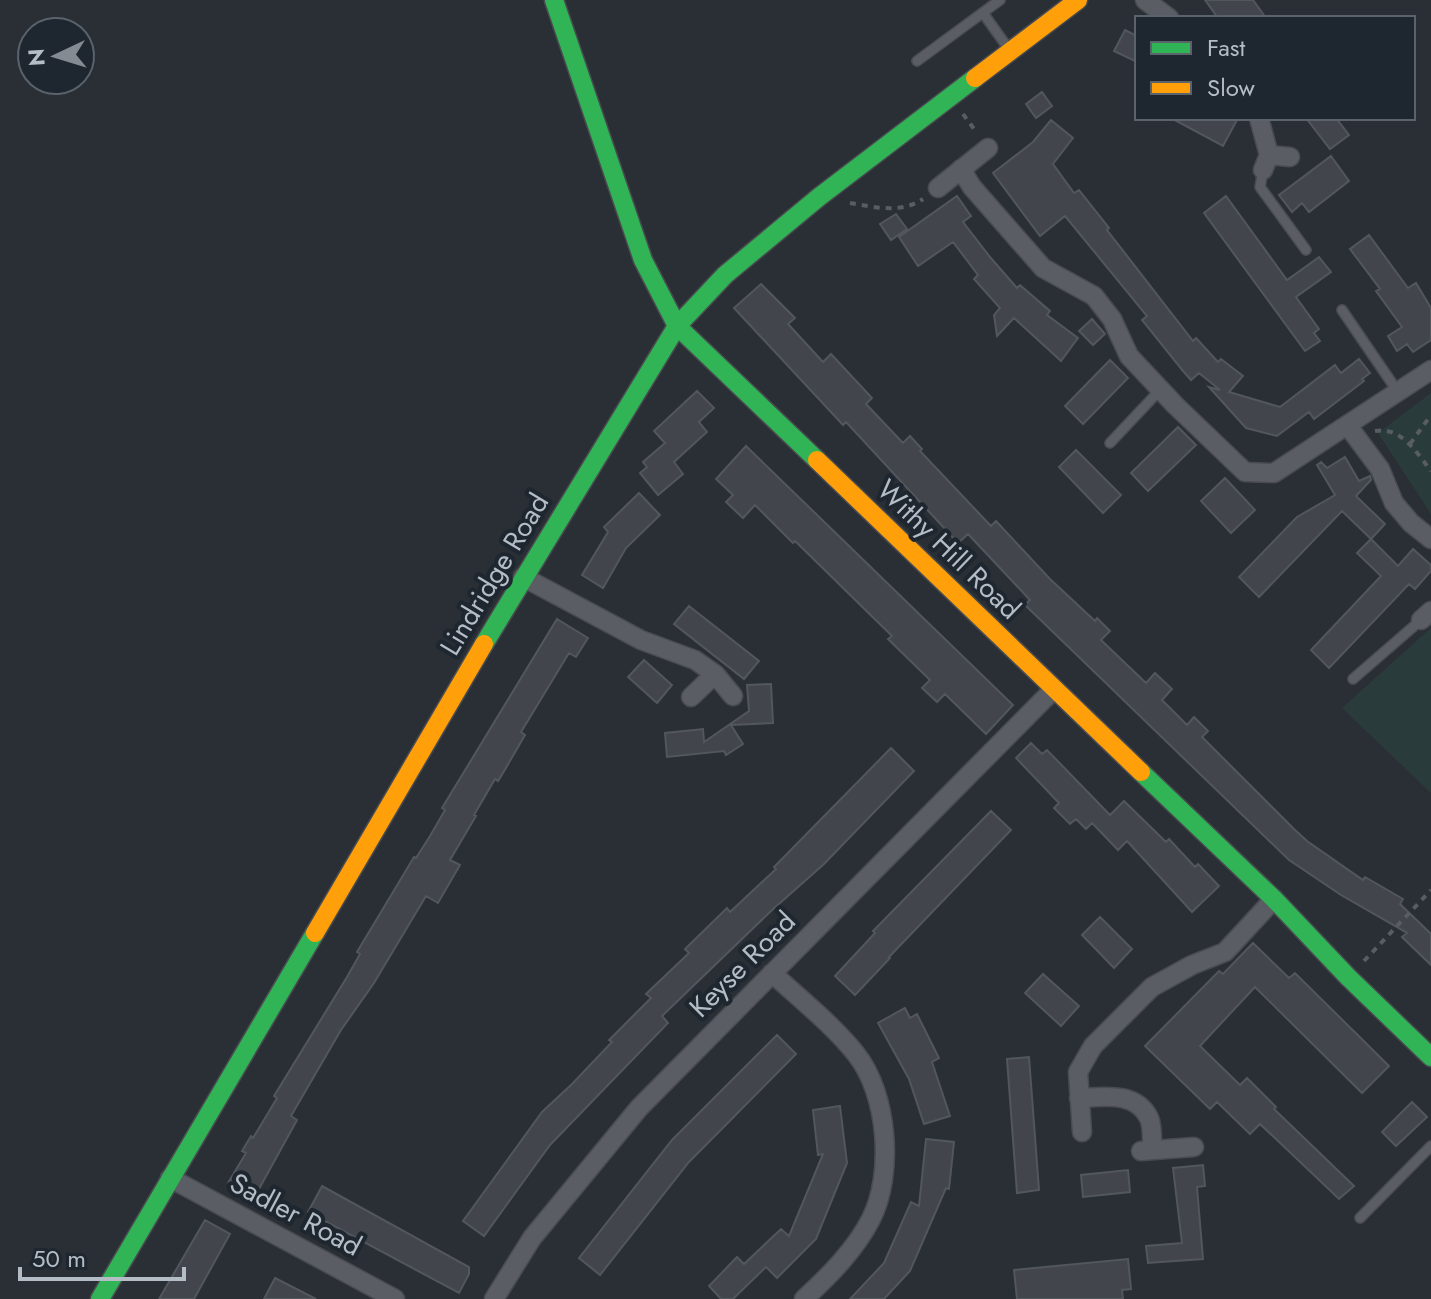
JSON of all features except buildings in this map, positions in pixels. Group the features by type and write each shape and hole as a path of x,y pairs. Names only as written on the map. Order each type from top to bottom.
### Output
{"street":[{"name":"Withy Hill Road","path":"554,0 643,260 677,326 1274,899 1348,977 1431,1057"},
{"name":"Lindridge Road","path":"100,1299 523,577 677,326 725,275 819,197 1078,0"},
{"path":"1145,0 1166,16"},
{"path":"1259,120 1266,163 1290,157"},
{"path":"938,188 988,148"},
{"path":"961,169 972,187 1043,268 1094,296 1112,319 1129,356 1245,472 1274,473 1431,370"},
{"path":"1350,425 1380,469 1394,503 1411,523 1431,539"},
{"path":"523,577 641,640 695,660 715,674 733,696"},
{"path":"691,697 715,674"},
{"name":"Keyse Road","path":"494,1299 532,1238 639,1108 1054,689"},
{"path":"1082,1132 1078,1072 1093,1046 1152,987 1192,965 1225,952 1274,899"},
{"path":"772,973 856,1054 870,1076 883,1120 883,1169 880,1194 872,1218 854,1247 804,1299"},
{"path":"1079,1098 1117,1096 1141,1106 1151,1120 1147,1151 1194,1147"},
{"name":"Sadler Road","path":"170,1178 395,1299"}],"lane":[{"path":"917,61 1000,0"},
{"path":"983,13 1010,51"},
{"path":"1266,163 1260,187 1306,250"},
{"path":"1342,310 1398,392"},
{"path":"1110,443 1160,390"},
{"path":"1353,679 1426,615"},
{"path":"1360,1218 1431,1146"}],"path":[{"path":"950,97 988,148"},
{"path":"819,197 884,209 918,202 938,188"},
{"path":"1410,444 1431,415"},
{"path":"1350,425 1368,432 1383,429 1397,434 1410,444 1431,471"},
{"path":"1348,977 1431,890"}],"shaded area":[{"path":"1431,393 1431,514 1378,433"},
{"path":"1431,628 1431,793 1342,708"}],"traffic: fast":[{"path":"554,0 643,260 677,326 817,460"},
{"path":"484,644 677,326 725,275 819,197 975,78"},
{"path":"1141,772 1274,899 1348,977 1431,1057"},
{"path":"100,1299 315,933"}],"traffic: slow":[{"path":"975,78 1078,0"},
{"path":"817,460 1141,772"},
{"path":"315,933 484,644"}]}
